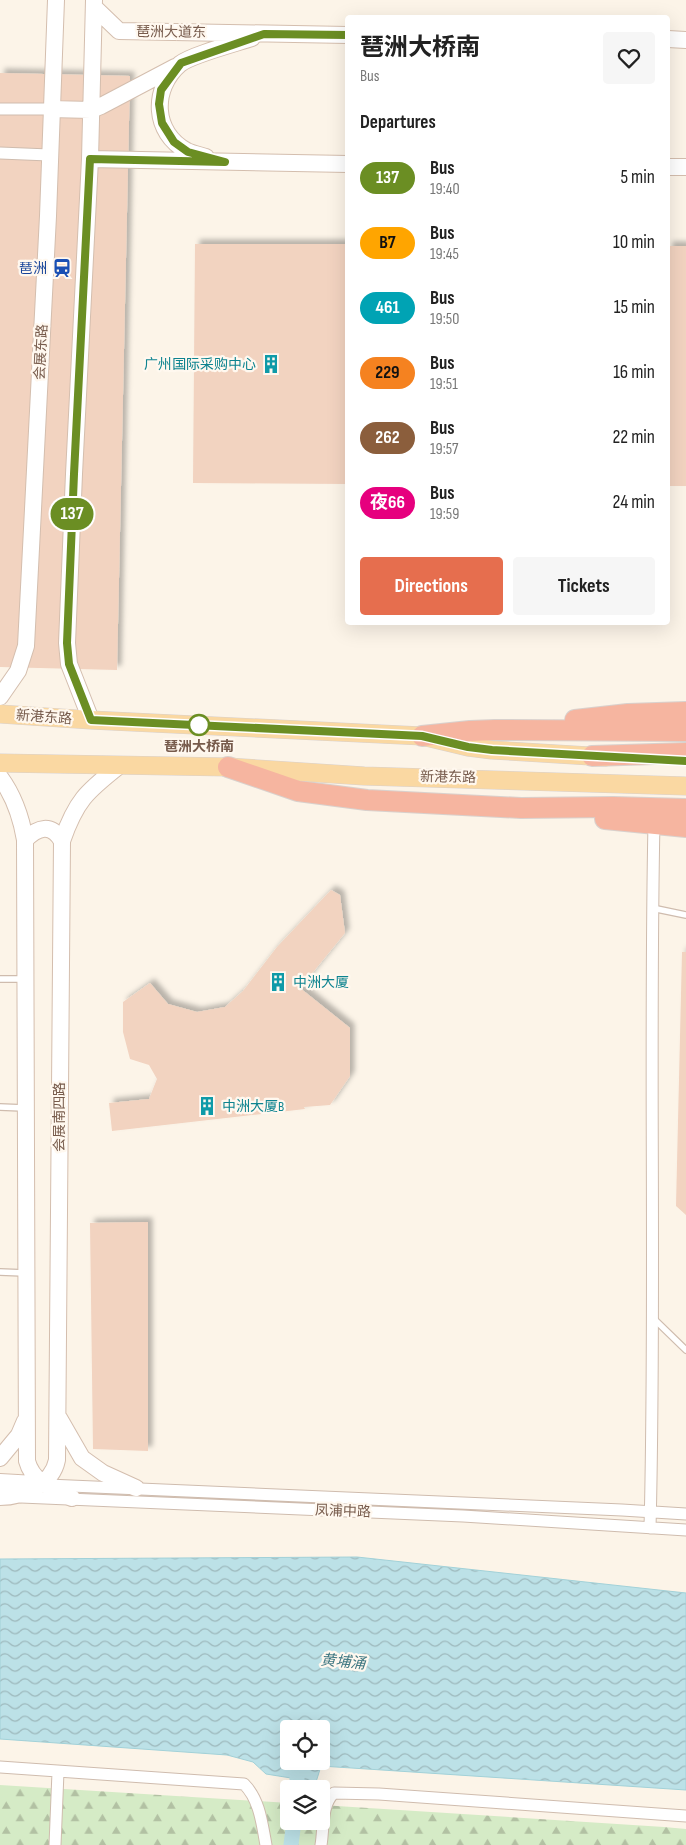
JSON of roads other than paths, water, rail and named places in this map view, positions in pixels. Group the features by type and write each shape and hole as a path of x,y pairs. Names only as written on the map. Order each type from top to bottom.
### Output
{"highway":[{"path":"526,730 591,718 628,714 686,712"},
{"path":"422,736 470,731 683,731"},
{"path":"592,756 686,753"},
{"path":"228,767 298,791 367,800 521,808 686,809"},
{"path":"521,808 686,827"}],"main road":[{"name":"新港东路","path":"0,714 422,736 468,747 492,750 686,761"},
{"name":"新港东路","path":"0,764 228,767 364,776 686,786"}],"street":[{"name":"会展东路","path":"0,697 18,671 26,646 48,216 56,0"},
{"path":"91,720 69,664 67,643 90,159 94,4"},
{"name":"琶洲大道东","path":"94,4 119,31 345,35"},
{"path":"0,109 91,110 181,63 264,34"},
{"path":"670,39 686,40"},
{"path":"181,63 161,90 159,104 162,123 174,142 188,152 225,162"},
{"path":"0,153 49,155"},
{"path":"90,159 345,164"},
{"path":"670,167 686,167"},
{"name":"会展南四路","path":"42,1484 55,1469 57,1460 62,841 77,805 89,791 119,766"},
{"path":"0,776 16,805 25,840 24,1108 27,1461 30,1471 42,1484 72,1498"},
{"path":"650,1528 653,1318 652,908 654,823"},
{"path":"25,840 34,832 45,829 57,834 62,841"},
{"path":"0,1458 19,1435 27,1416"},
{"path":"58,1416 82,1458 103,1473 136,1488"},
{"name":"凤浦中路","path":"0,1482 686,1514"},
{"path":"5,1497 42,1484"},
{"name":"凤浦中路","path":"5,1497 72,1498 463,1516 686,1530"},
{"path":"0,1767 244,1784 252,1793 259,1809 266,1845"},
{"path":"54,1845 58,1772"},
{"path":"321,1845 326,1806 329,1798 334,1793 378,1794 686,1816"}],"lane":[{"path":"652,908 686,914"},
{"path":"0,979 24,979"},
{"path":"0,1107 24,1108"},
{"path":"0,1272 25,1273"},
{"path":"653,1318 686,1350"}],"water":[{"name":"黄埔涌","path":"357,1557 686,1593 686,1790 330,1767 330,1720 280,1720 280,1770 320,1770 317,1780 304,1780 266,1774 253,1762 227,1755 0,1739 0,1559"}],"waterway":[{"path":"297,1770 297,1780"},
{"path":"291,1845 293,1830"}],"place":[{"name":"琶洲","path":"62,268"},
{"name":"广州国际采购中心","path":"271,364"},
{"name":"琶洲大桥南","path":"199,725"},
{"name":"中洲大厦","path":"278,982"},
{"name":"中洲大厦B","path":"207,1106"}]}
